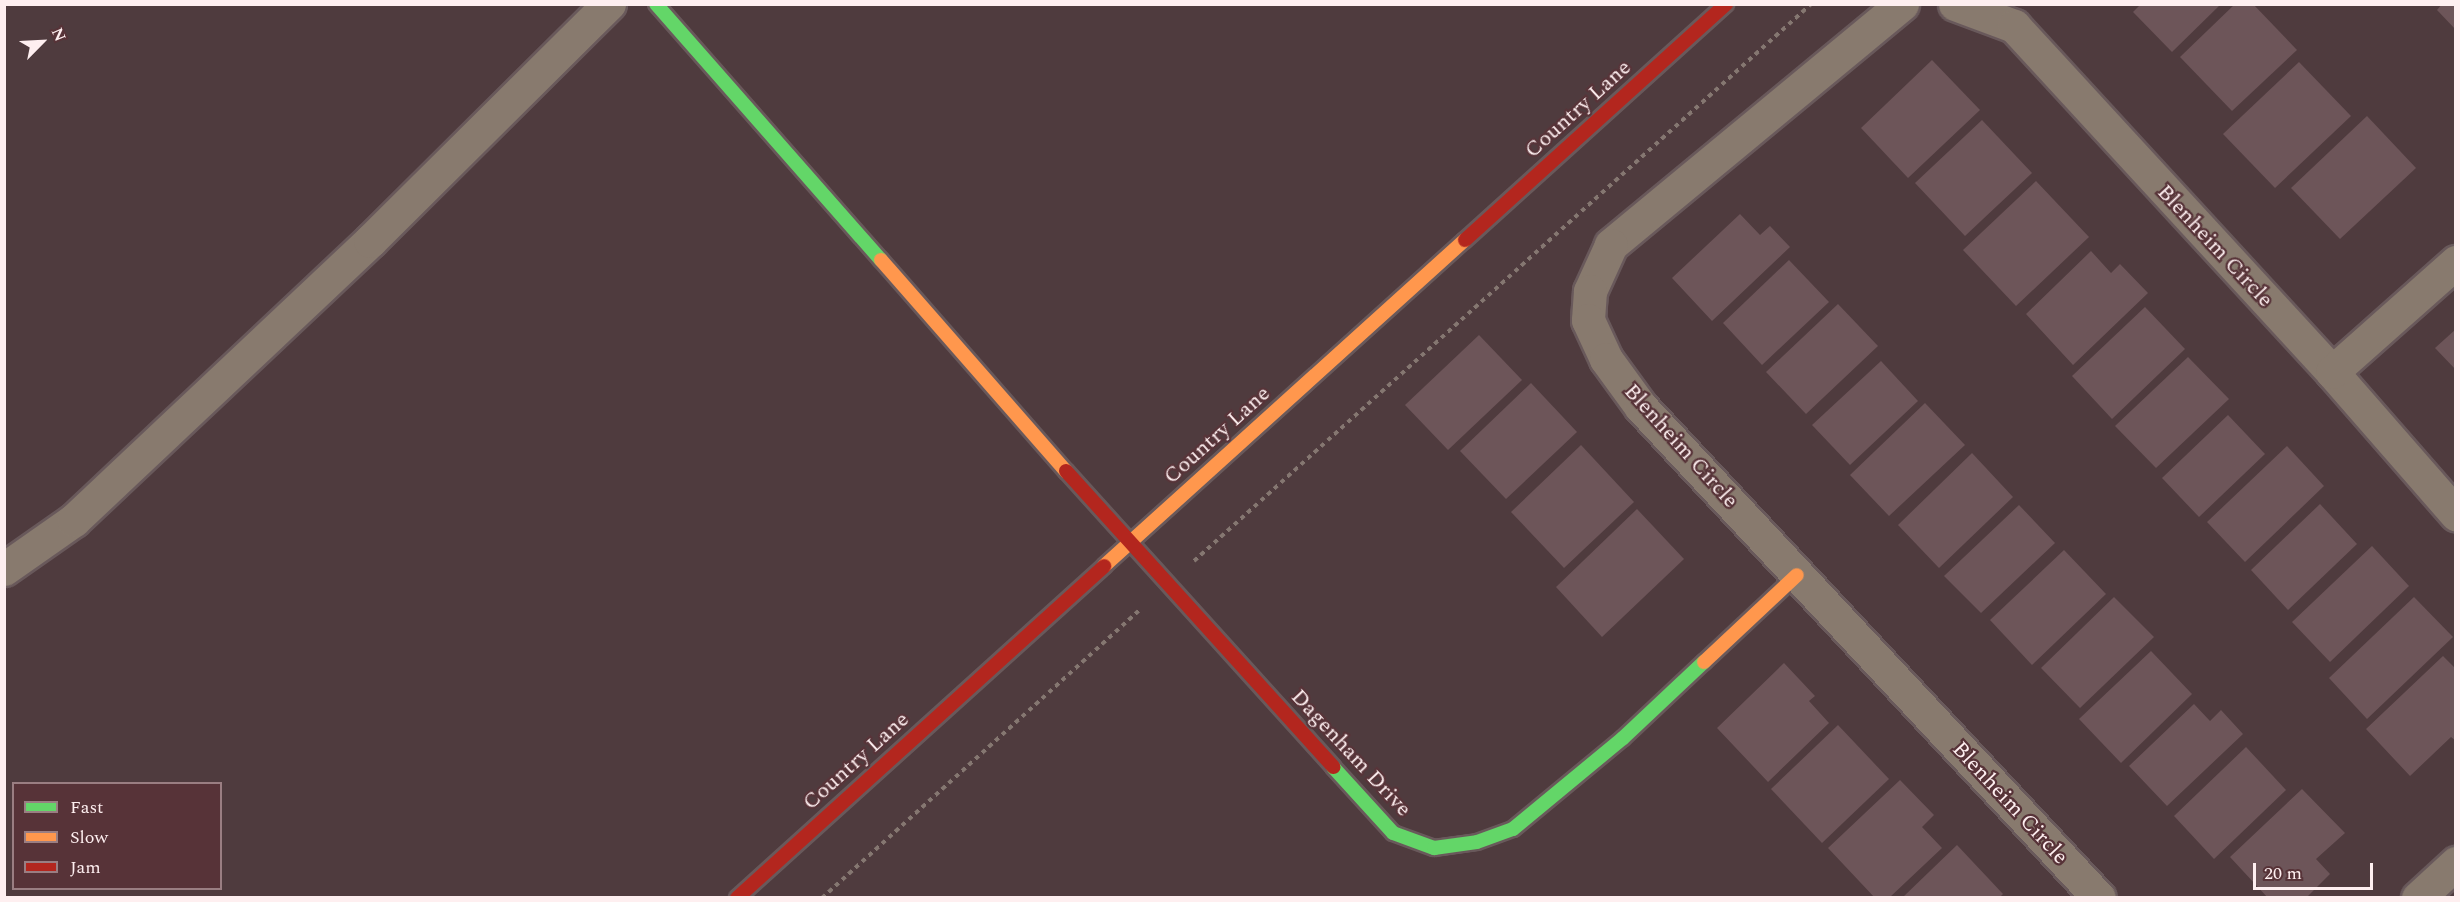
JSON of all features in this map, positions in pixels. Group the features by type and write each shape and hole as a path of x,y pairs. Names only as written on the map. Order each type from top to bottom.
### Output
{"street":[{"path":"4,569 74,520 370,241 609,4"},
{"name":"Dagenham Drive","path":"656,4 1129,542 1393,833 1434,848 1477,842 1513,829 1623,738 1797,575"},
{"name":"Country Lane","path":"737,897 1725,4"},
{"name":"Blenheim Circle","path":"1902,4 1611,245 1590,291 1588,320 1605,359 1641,407 2098,897"},
{"name":"Blenheim Circle","path":"1955,4 2014,26 2332,372 2456,514"},
{"path":"2332,372 2456,262"},
{"path":"2418,897 2456,863"}],"path":[{"path":"1194,561 1811,4"},
{"path":"822,897 1133,616"}],"building":[{"path":"2141,4 2221,4 2172,52 2133,12"},
{"path":"2235,4 2253,4 2297,50 2232,111 2180,57"},
{"path":"2442,4 2456,4 2456,30 2437,10"},
{"path":"1932,60 1980,110 1908,178 1861,128"},
{"path":"2299,62 2351,116 2275,188 2223,134"},
{"path":"2367,116 2416,168 2340,239 2291,188"},
{"path":"1982,120 2032,173 1965,236 1915,183"},
{"path":"2036,181 2089,237 2016,306 1963,250"},
{"path":"1740,214 1760,235 1770,226 1790,247 1712,321 1672,278"},
{"path":"2091,251 2111,273 2120,264 2148,293 2073,365 2026,314"},
{"path":"1789,260 1829,302 1762,365 1723,323"},
{"path":"1838,304 1878,346 1806,414 1766,372"},
{"path":"2145,307 2185,349 2112,419 2072,376"},
{"path":"2456,329 2456,370 2435,348"},
{"path":"1479,335 1522,380 1448,450 1405,405"},
{"path":"2188,357 2229,399 2156,468 2115,426"},
{"path":"1881,361 1918,401 1850,465 1812,425"},
{"path":"1531,383 1577,432 1506,499 1460,451"},
{"path":"1925,403 1965,445 1889,516 1850,475"},
{"path":"2228,415 2265,454 2199,517 2162,478"},
{"path":"1581,445 1634,502 1564,568 1511,512"},
{"path":"2287,446 2324,486 2245,562 2207,522"},
{"path":"1972,453 2013,497 1939,568 1898,525"},
{"path":"2320,504 2357,544 2288,610 2251,570"},
{"path":"2019,505 2055,543 1981,613 1944,576"},
{"path":"1637,509 1684,559 1602,637 1556,587"},
{"path":"2372,546 2409,586 2330,662 2292,622"},
{"path":"2064,550 2106,594 2032,665 1990,620"},
{"path":"2114,597 2154,637 2080,708 2041,668"},
{"path":"2414,597 2453,637 2367,719 2329,678"},
{"path":"2151,651 2192,694 2121,763 2079,719"},
{"path":"2443,656 2456,669 2456,741 2451,737 2410,776 2366,729"},
{"path":"1784,663 1815,696 1809,701 1829,723 1768,782 1717,728"},
{"path":"2194,704 2210,721 2221,710 2243,734 2167,806 2129,766"},
{"path":"1838,725 1889,779 1822,843 1771,789"},
{"path":"2246,747 2286,790 2214,859 2174,816"},
{"path":"1900,780 1934,815 1922,827 1942,848 1889,898 1875,898 1828,848"},
{"path":"2302,789 2345,833 2316,859 2330,874 2306,898 2268,898 2230,857"},
{"path":"1957,845 2003,894 1999,898 1902,898"}],"traffic: fast":[{"path":"656,4 881,260"},
{"path":"1333,767 1393,833 1434,848 1477,842 1513,829 1623,738 1704,662"}],"traffic: slow":[{"path":"1104,566 1465,240"},
{"path":"881,260 1066,471"},
{"path":"1704,662 1797,575"}],"traffic: jam":[{"path":"1465,240 1726,4"},
{"path":"1066,471 1333,767"},
{"path":"737,898 1104,566"}]}
